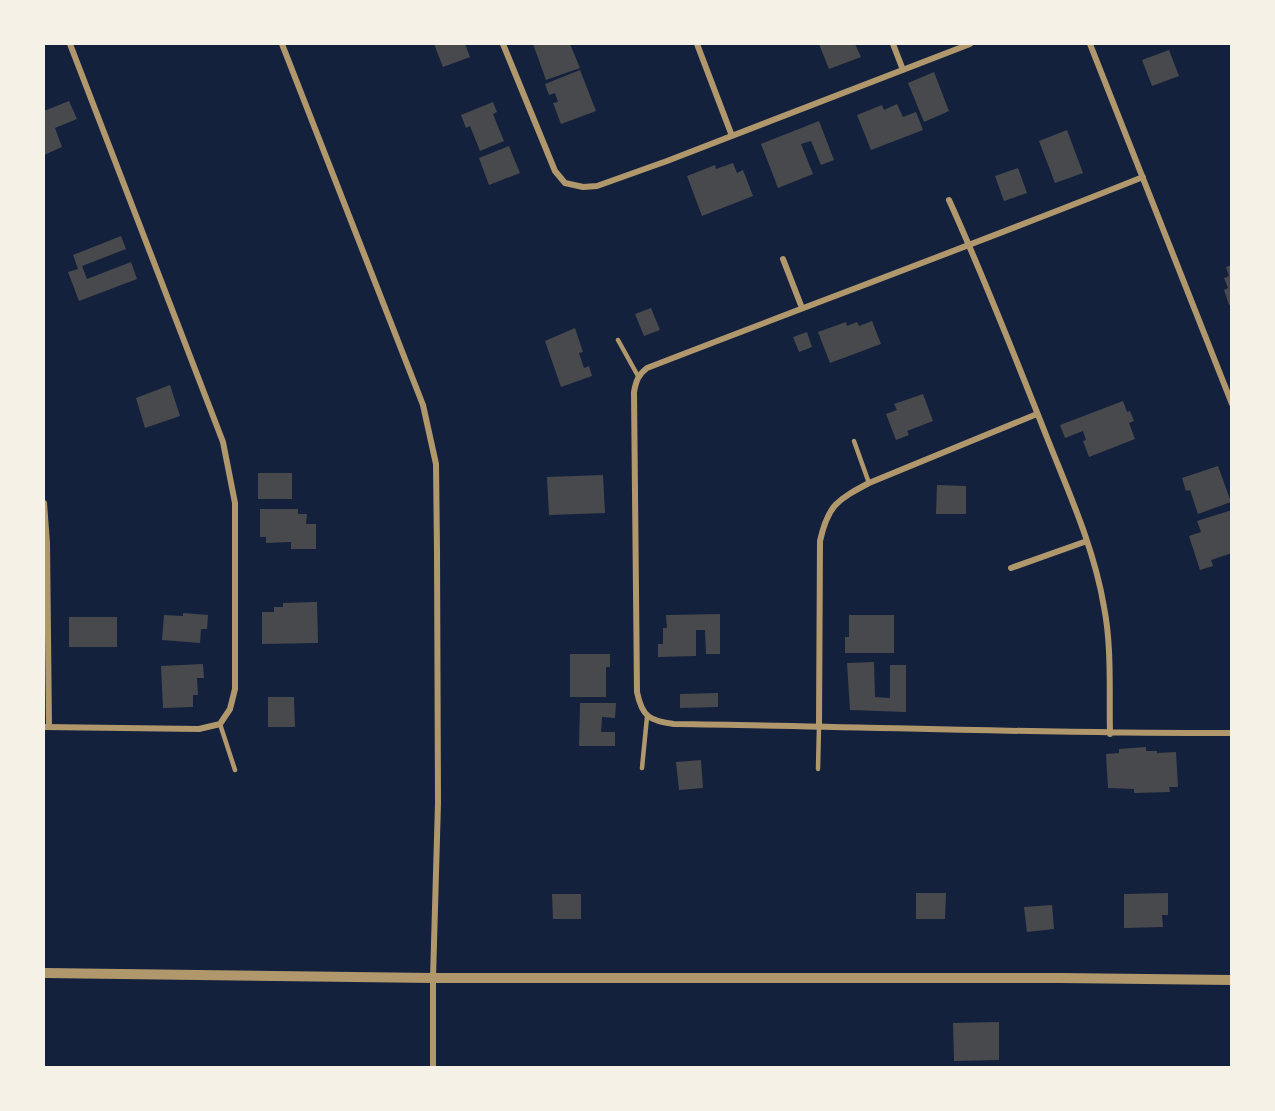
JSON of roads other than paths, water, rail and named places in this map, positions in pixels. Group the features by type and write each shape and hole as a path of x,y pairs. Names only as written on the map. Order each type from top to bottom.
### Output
{"street":[{"path":"44,503 46,727 198,729 220,723 230,710 235,688 235,504 224,442 70,44"},
{"path":"282,44 423,405 436,464 438,803 433,1068"},
{"path":"503,44 555,171 565,183 583,187 597,186 970,44"},
{"path":"697,44 732,136"},
{"path":"893,44 903,70"},
{"path":"1090,44 1232,404"},
{"path":"1143,177 969,246 647,368 638,376 634,392 639,705 647,717 674,724 1110,734 1232,733"},
{"path":"949,200 1037,414 1098,575 1105,609 1108,647 1110,734"},
{"path":"783,259 802,308"},
{"path":"819,726 820,541 825,519 835,504 869,483 1037,414"},
{"path":"1011,568 1087,541"},
{"path":"44,974 433,978 1232,980"}],"lane":[{"path":"618,340 638,376"},
{"path":"854,441 869,483"},
{"path":"642,768 647,717"},
{"path":"220,723 235,770"},
{"path":"818,769 819,726"}]}
